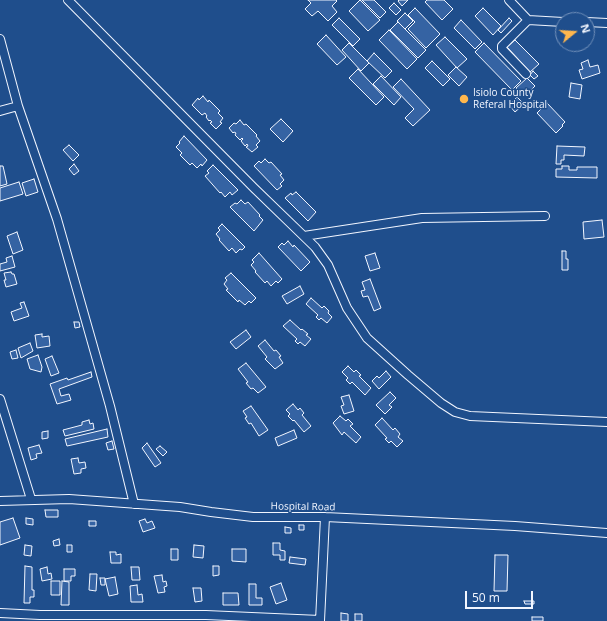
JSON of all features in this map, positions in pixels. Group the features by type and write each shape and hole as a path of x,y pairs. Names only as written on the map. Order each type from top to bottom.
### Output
{"street":[{"path":"68,0 243,177 315,247 328,265 347,308 367,338 408,376 441,403 455,412 470,416 607,422"},
{"path":"509,0 528,20 532,22 555,22"},
{"path":"526,74 502,49 502,46 528,20"},
{"path":"595,22 607,23"},
{"path":"0,39 18,106 57,219 81,298 134,504"},
{"path":"0,111 18,106"},
{"path":"304,236 422,218 545,216"},
{"path":"0,399 31,499"},
{"name":"Hospital Road","path":"0,501 69,499 180,507 253,517 325,517 515,526 607,533"},
{"path":"0,613 40,618 320,620 325,517"}],"building":[{"path":"308,0 336,0 337,1 332,6 337,12 328,21 318,11 312,16 305,9 311,3"},
{"path":"360,0 380,20 368,31 349,11"},
{"path":"362,0 374,0 386,12 380,18"},
{"path":"408,0 402,6 398,1"},
{"path":"427,0 444,0 453,9 442,20 425,2"},
{"path":"394,3 401,10 396,15 389,8"},
{"path":"415,8 440,34 426,48 408,29 415,22 408,15"},
{"path":"483,8 501,26 493,35 475,16"},
{"path":"405,13 413,21 405,29 397,21"},
{"path":"339,18 360,39 353,46 332,25"},
{"path":"509,18 512,21 501,33 498,30"},
{"path":"461,20 482,42 475,49 454,28"},
{"path":"398,22 426,50 418,58 390,30"},
{"path":"389,30 417,59 407,69 379,40"},
{"path":"326,35 346,57 337,65 317,44"},
{"path":"445,37 467,59 457,68 436,45"},
{"path":"515,40 539,64 530,72 507,47"},
{"path":"349,43 369,63 361,71 342,50"},
{"path":"484,43 521,81 512,90 475,52"},
{"path":"374,53 392,71 385,78 367,61"},
{"path":"588,60 590,67 598,65 600,73 582,79 579,70 583,69 581,63"},
{"path":"432,61 450,79 443,86 425,68"},
{"path":"456,67 467,77 459,86 448,75"},
{"path":"358,69 384,97 376,105 349,78"},
{"path":"533,71 538,76 534,79 530,75"},
{"path":"381,76 401,97 394,105 373,84"},
{"path":"527,78 535,86 524,97 516,88"},
{"path":"401,79 430,110 413,126 405,118 414,109 393,87"},
{"path":"571,83 582,85 580,99 569,97"},
{"path":"203,96 220,111 218,113 223,118 220,122 222,123 216,129 210,123 212,122 210,120 209,121 205,113 202,115 192,105 198,98 199,100"},
{"path":"517,97 524,104 515,112 509,105"},
{"path":"547,103 565,122 556,133 537,113"},
{"path":"281,119 293,131 283,142 270,129"},
{"path":"240,120 257,135 256,136 260,141 256,145 258,147 252,152 246,147 248,146 247,144 245,146 241,141 243,139 242,138 240,140 235,135 236,133 233,133 229,128"},
{"path":"184,136 207,160 202,166 201,164 197,168 192,163 190,165 180,155 182,153 176,147"},
{"path":"69,145 79,155 73,161 63,150"},
{"path":"557,146 585,147 584,156 564,155 564,160 561,160 561,164 556,164"},
{"path":"265,159 269,163 271,162 282,174 280,175 284,180 280,184 282,186 277,190 254,166 259,161 261,163"},
{"path":"74,164 79,171 74,175 69,169"},
{"path":"213,165 238,190 232,195 230,192 225,197 205,176 209,173 207,171"},
{"path":"0,166 3,166 7,184 0,186"},
{"path":"562,166 569,166 569,170 577,170 577,167 597,167 597,178 556,177 556,169 562,169"},
{"path":"34,179 38,192 26,196 22,183"},
{"path":"19,182 23,194 0,201 0,188"},
{"path":"296,192 316,212 308,221 285,198 291,193 292,195"},
{"path":"241,200 245,204 248,202 263,220 254,231 230,207 235,203 237,204"},
{"path":"602,220 604,237 584,239 583,222"},
{"path":"222,224 245,247 242,250 240,249 236,253 232,248 229,251 219,240 220,239 216,234 220,230 218,228"},
{"path":"17,232 23,250 13,254 7,236"},
{"path":"288,241 293,247 294,245 310,262 301,271 278,247 282,243 284,245"},
{"path":"562,251 566,251 568,270 562,270"},
{"path":"259,253 282,279 278,283 276,281 271,286 267,281 265,283 255,272 256,271 251,265 254,262 252,260"},
{"path":"375,253 380,268 370,271 365,256"},
{"path":"12,256 15,267 0,271 0,264 7,262 6,258"},
{"path":"11,272 14,274 17,284 6,287 4,273"},
{"path":"231,273 256,298 251,303 249,301 245,305 239,300 238,302 226,290 228,289 224,284 227,280 225,278"},
{"path":"370,279 381,308 374,311 368,296 363,297 361,291 365,290 362,282"},
{"path":"300,286 304,294 287,304 282,296"},
{"path":"311,298 322,308 324,306 329,311 328,313 332,317 327,323 321,318 319,320 316,317 318,315 306,304"},
{"path":"24,302 29,316 14,321 11,312 22,308 20,303"},
{"path":"290,320 308,334 306,335 311,339 305,346 300,342 298,344 295,341 297,339 283,326"},
{"path":"74,322 79,322 80,327 75,328"},
{"path":"246,330 251,337 236,349 230,342"},
{"path":"42,334 42,337 49,336 50,346 37,348 35,335"},
{"path":"265,340 274,351 276,350 281,356 279,357 283,363 275,369 265,359 267,357 258,346"},
{"path":"30,343 33,351 21,358 18,348"},
{"path":"16,350 18,358 12,359 10,352"},
{"path":"38,355 42,367 41,372 30,369 27,359"},
{"path":"52,356 59,373 51,376 45,359"},
{"path":"246,363 266,387 258,393 253,388 251,389 246,383 248,382 238,369"},
{"path":"348,366 354,372 356,370 361,375 359,376 371,388 365,395 352,382 350,384 346,380 348,378 342,372"},
{"path":"386,371 391,377 379,389 372,381 377,376 379,378"},
{"path":"91,372 92,377 59,389 61,396 69,394 71,400 57,404 50,384 67,378 68,380"},
{"path":"390,392 396,398 389,405 392,407 385,414 376,405"},
{"path":"349,395 354,411 344,414 341,406 344,405 341,397"},
{"path":"293,404 298,410 300,408 304,413 302,415 311,426 304,432 294,420 293,421 288,416 290,414 286,410"},
{"path":"251,406 268,430 259,436 251,423 249,424 245,418 247,417 243,411"},
{"path":"340,416 346,421 348,419 353,424 350,426 361,437 356,443 344,432 342,435 333,423"},
{"path":"382,418 393,430 395,428 400,434 398,437 403,441 397,447 391,441 389,443 385,439 387,438 375,425"},
{"path":"89,420 90,424 93,423 94,429 65,436 63,430 82,425 82,422"},
{"path":"107,429 108,437 67,446 65,439"},
{"path":"294,430 297,438 278,446 275,438"},
{"path":"48,431 48,438 42,439 42,432"},
{"path":"112,441 114,449 108,450 106,443"},
{"path":"147,443 161,463 155,467 142,448"},
{"path":"39,445 42,453 36,454 37,458 31,460 28,448"},
{"path":"160,446 167,452 163,456 156,449"},
{"path":"78,458 79,463 85,462 86,468 81,469 81,473 74,474 71,459"},
{"path":"45,510 58,510 58,517 46,517"},
{"path":"13,518 20,538 0,545 0,522"},
{"path":"26,518 33,519 33,525 26,524"},
{"path":"145,519 147,523 152,521 155,528 143,532 139,521"},
{"path":"89,521 96,521 96,526 89,526"},
{"path":"299,525 304,525 304,530 299,530"},
{"path":"285,527 291,528 291,533 285,533"},
{"path":"59,539 60,545 54,546 53,541"},
{"path":"273,543 280,543 280,550 285,551 285,560 280,560 280,555 273,555"},
{"path":"25,545 32,546 31,556 24,555"},
{"path":"67,545 72,545 72,552 67,552"},
{"path":"194,545 204,546 203,558 193,557"},
{"path":"171,549 178,549 178,560 171,560"},
{"path":"232,549 246,549 246,562 232,561"},
{"path":"110,552 116,552 116,555 121,554 121,563 111,563"},
{"path":"495,555 508,555 507,591 494,591"},
{"path":"290,557 306,559 305,565 289,563"},
{"path":"25,566 32,567 32,590 34,590 34,597 30,597 30,603 24,603"},
{"path":"213,566 219,566 219,575 213,576"},
{"path":"47,567 48,574 51,573 52,579 42,581 40,569"},
{"path":"131,567 139,567 140,580 132,580"},
{"path":"64,569 75,569 75,576 71,576 71,581 64,581"},
{"path":"90,574 97,574 96,591 89,590"},
{"path":"162,575 163,582 166,581 167,586 164,587 165,592 158,593 154,576"},
{"path":"115,577 118,594 109,596 105,579"},
{"path":"100,578 105,578 105,585 101,585"},
{"path":"51,581 60,581 60,595 51,595"},
{"path":"62,581 69,582 69,605 61,605"},
{"path":"281,583 287,600 276,604 270,587"},
{"path":"249,584 256,584 256,598 262,598 262,605 249,605"},
{"path":"137,585 138,595 142,594 143,602 131,602 130,586"},
{"path":"193,588 201,588 202,601 195,602"},
{"path":"223,593 238,593 239,605 223,605"},
{"path":"524,601 534,601 534,604 525,604"},
{"path":"341,613 348,614 348,621 341,621"},
{"path":"355,614 362,614 362,621 355,621"},
{"path":"532,617 543,617 543,621 532,621"}],"place":[{"name":"Isiolo County Referal Hospital","path":"464,99"}]}
